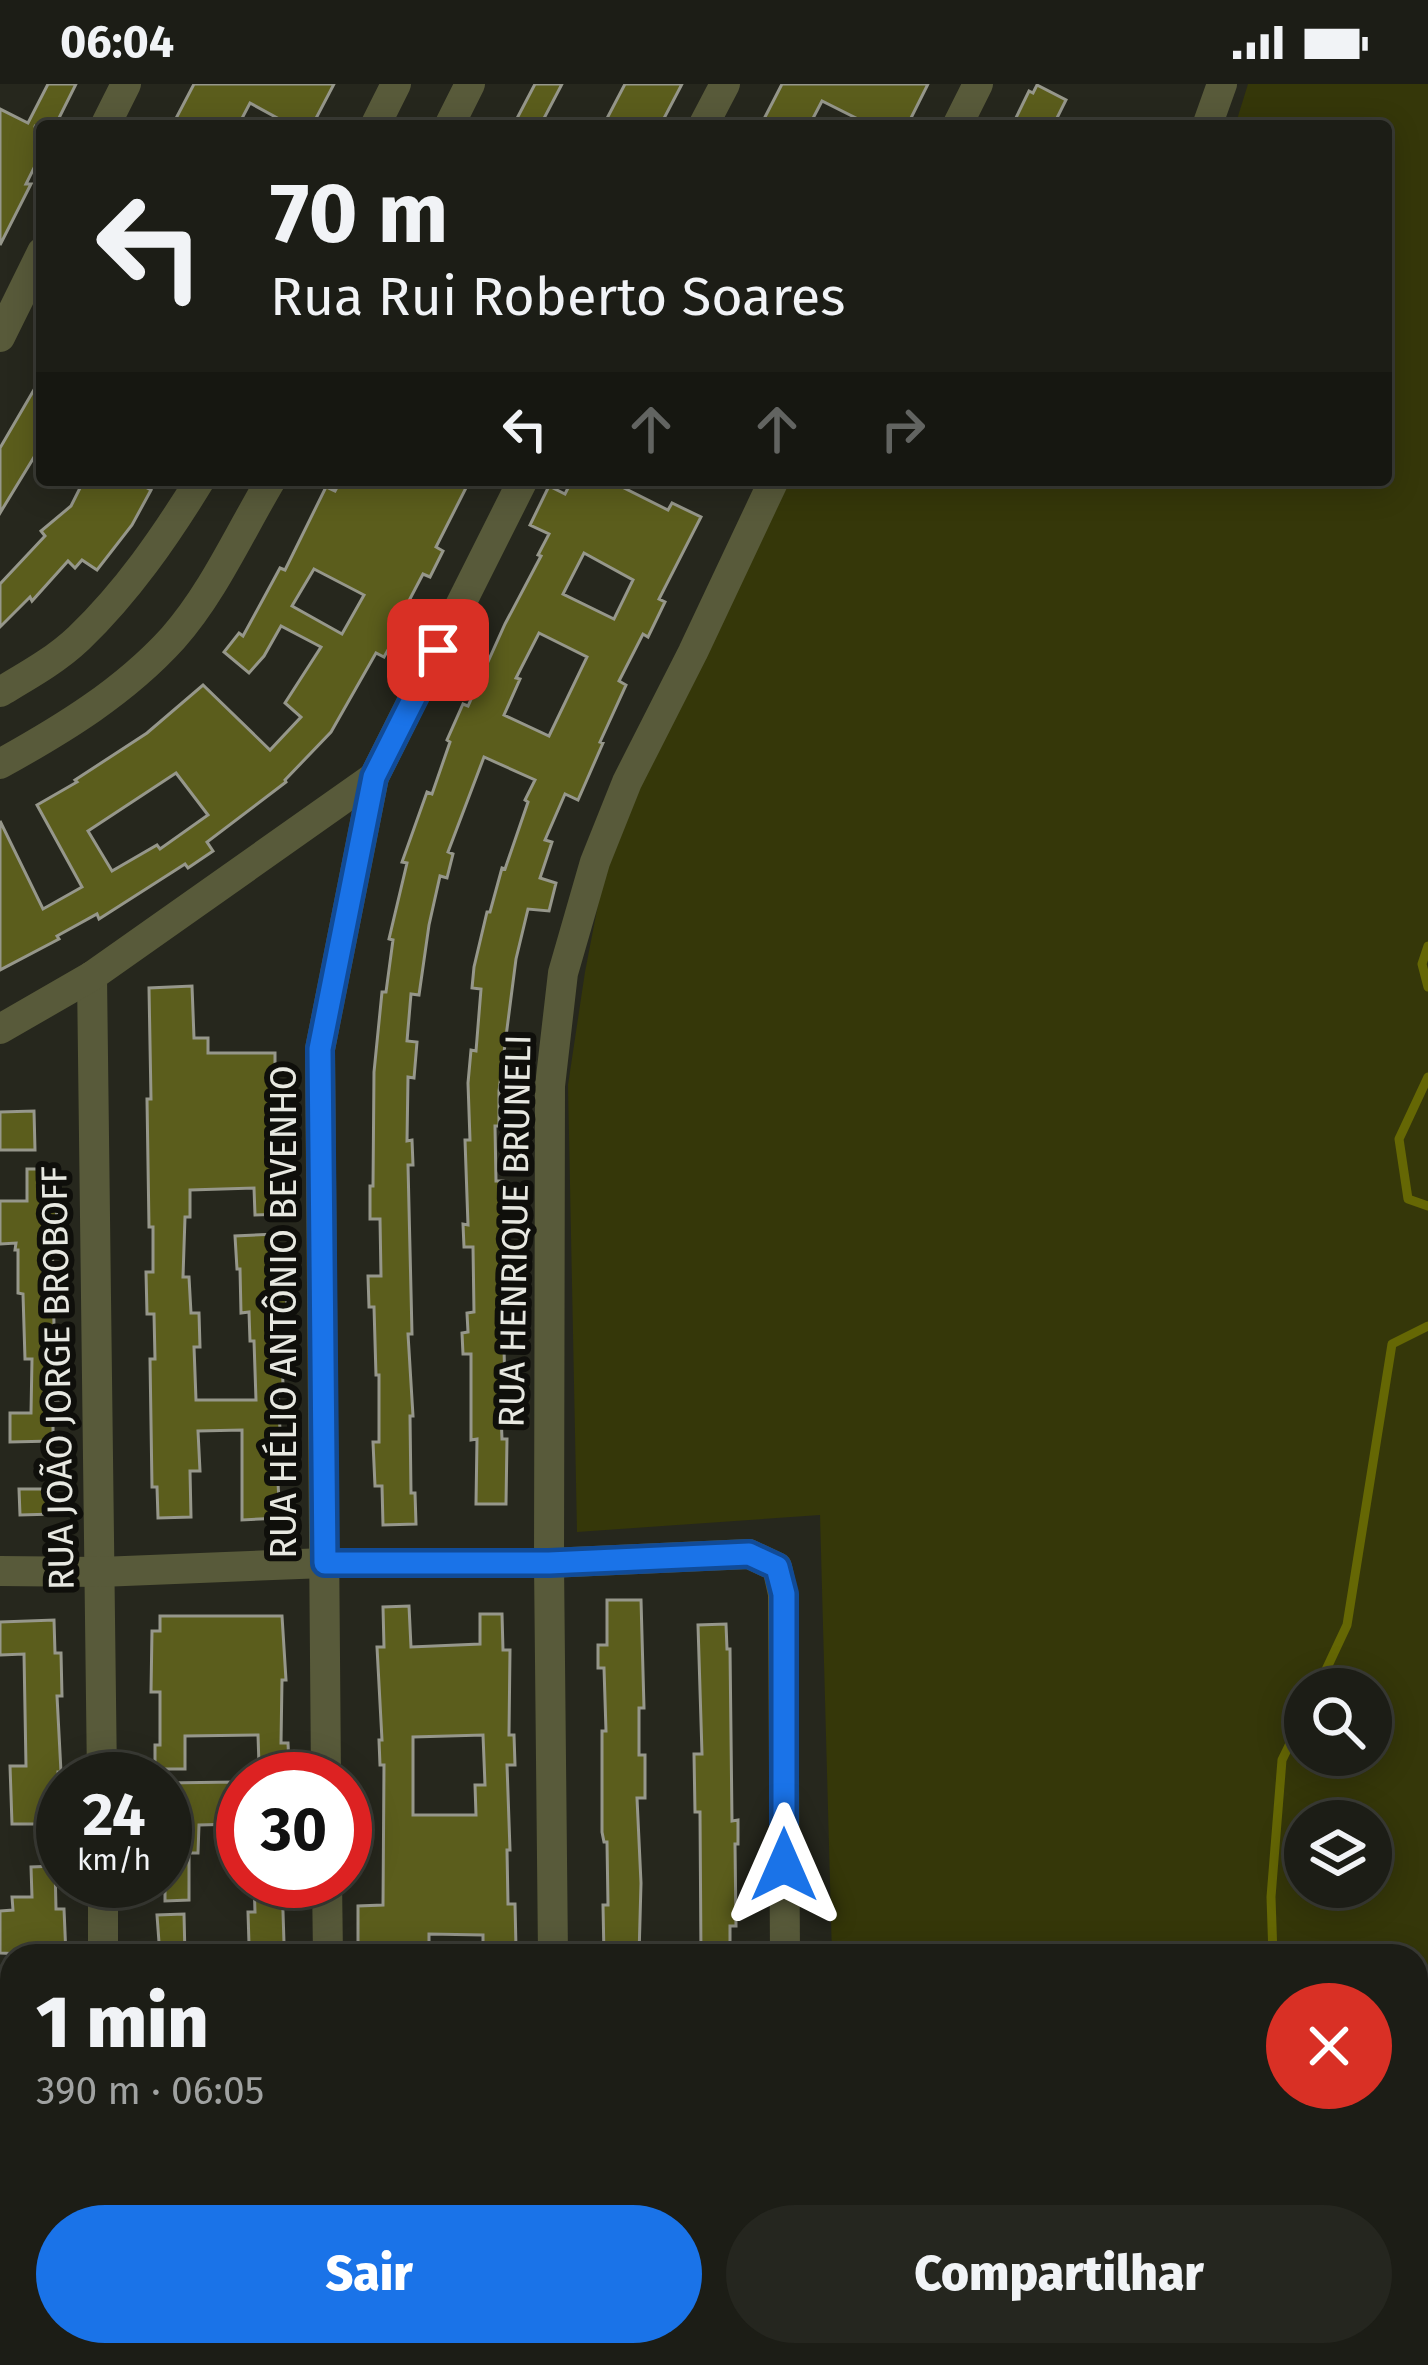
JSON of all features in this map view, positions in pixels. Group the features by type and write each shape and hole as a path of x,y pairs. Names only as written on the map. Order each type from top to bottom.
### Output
{"street":[{"path":"108,120 126,84"},
{"path":"378,120 396,84"},
{"path":"452,120 470,84"},
{"path":"706,120 724,84"},
{"path":"959,120 978,84"},
{"path":"1209,120 1222,84"},
{"path":"0,337 36,265"},
{"path":"0,692 45,665 88,628 157,549 196,486"},
{"path":"0,764 94,707 133,678 176,636 268,486"},
{"path":"0,1029 92,976 374,777 520,486"},
{"name":"RUA HENRIQUE BRUNELI","path":"553,1944 550,1086 563,974 595,862 627,782 693,652 763,486"},
{"name":"RUA HÉLIO ANTÔNIO BEVENHO","path":"326,1752 320,1049 374,777"},
{"name":"RUA JOÃO JORGE BROBOFF","path":"92,976 102,1752"},
{"path":"0,1571 549,1563 749,1554 777,1567 784,1594 784,1944"},
{"path":"103,1908 103,1944"},
{"path":"327,1908 328,1944"}],"shaded area":[{"path":"1248,84 1428,84 1428,1944 832,1944 820,1515 577,1532 568,1085 606,863 638,788 787,486 1392,486 1392,120 1237,120"}],"building":[{"path":"48,84 76,84 58,120 36,120 36,164 26,184 31,184 0,245 0,109 28,123"},
{"path":"194,84 334,84 315,120 281,120 250,103 241,120 175,120"},
{"path":"535,84 562,84 543,120 516,120"},
{"path":"625,84 682,84 663,120 606,120"},
{"path":"782,84 928,84 910,120 860,120 822,101 812,120 764,119"},
{"path":"1037,85 1066,100 1056,120 1015,120 1029,91 1033,93"},
{"path":"36,386 36,454 0,513 0,448"},
{"path":"81,486 151,490 132,525 97,570 82,560 75,568 68,561 32,601 30,597 0,627 0,584 45,536 41,531 71,506"},
{"path":"338,486 467,486 436,547 443,551 430,577 423,574 384,657 376,653 331,732 286,782 207,842 213,851 99,919 97,914 0,970 0,821 43,909 82,887 37,805 147,733 203,685 270,750 301,717 285,703 321,647 281,626 249,673 224,652 239,633 243,636 280,568 285,570 326,487 335,491","holes":["314,569 364,595 342,634 292,606","176,773 208,815 160,849 157,845 112,871 88,831"]},
{"path":"549,486 565,494 569,486 620,486 668,510 672,503 701,517 659,599 665,602 648,637 643,634 619,681 626,685 578,800 565,794 545,840 552,842 540,878 556,883 549,911 528,909 516,959 499,1126 495,1126 496,1181 503,1181 505,1234 501,1234 505,1387 500,1387 502,1439 507,1439 506,1504 476,1504 471,1354 463,1354 462,1333 468,1332 467,1313 474,1312 473,1247 464,1247 463,1224 468,1225 465,1140 470,1140 468,1083 481,989 472,988 474,967 487,912 535,780 484,757 448,852 453,854 447,878 440,876 419,995 411,994 407,1041 417,1042 414,1078 408,1077 407,1141 412,1140 413,1165 408,1165 412,1334 408,1334 411,1493 415,1493 416,1524 383,1525 382,1486 375,1486 379,1375 368,1276 381,1276 380,1219 370,1219 370,1186 374,1072 393,940 389,939 407,863 402,862 427,792 432,794 447,740 463,704 468,706 549,534 530,525","holes":["584,553 633,580 614,619 563,594","539,633 587,657 549,736 504,715"]},
{"path":"192,986 194,1038 208,1038 208,1053 275,1053 275,1097 282,1097 283,1139 277,1139 284,1214 255,1215 254,1188 190,1190 183,1277 189,1277 191,1313 199,1313 200,1347 194,1347 196,1400 256,1400 254,1341 250,1341 249,1312 241,1313 235,1236 276,1234 277,1257 284,1257 287,1312 277,1312 283,1384 278,1385 280,1430 288,1429 291,1482 278,1483 280,1518 242,1520 242,1430 198,1431 200,1471 190,1471 191,1517 158,1518 157,1487 152,1487 154,1314 147,1314 146,1272 153,1272 149,988"},
{"path":"34,1111 35,1150 0,1150 0,1112"},
{"path":"27,1169 50,1169 50,1200 57,1200 56,1227 52,1227 58,1400 53,1400 53,1441 10,1442 10,1413 31,1413 32,1359 25,1359 18,1250 16,1243 0,1244 0,1201 27,1201"},
{"path":"19,1489 53,1489 54,1514 20,1515"},
{"path":"607,1600 641,1600 644,1708 639,1708 639,1755 645,1755 645,1798 637,1798 639,1944 604,1944 603,1905 608,1905 602,1731 606,1731 604,1668 598,1668 598,1645 607,1645"},
{"path":"409,1606 411,1647 480,1644 480,1614 502,1614 503,1650 510,1650 509,1735 514,1735 515,1765 507,1765 507,1850 508,1904 515,1904 516,1944 483,1944 483,1935 429,1934 429,1944 358,1944 358,1908 383,1905 384,1765 380,1765 377,1647 384,1647 383,1607","holes":["483,1735 485,1785 475,1785 476,1815 413,1815 413,1737"]},
{"path":"160,1616 282,1616 286,1680 282,1680 281,1743 288,1743 288,1752 259,1752 258,1735 185,1736 185,1752 155,1752 155,1745 160,1745 160,1692 151,1692 152,1631 160,1631"},
{"path":"54,1620 55,1653 61,1653 60,1752 36,1752 36,1824 12,1824 10,1766 26,1766 24,1654 0,1655 0,1622"},
{"path":"726,1624 730,1649 732,1821 738,1820 738,1844 736,1926 730,1926 730,1944 701,1944 700,1812 695,1812 694,1754 702,1754 698,1625"},
{"path":"216,1782 216,1825 199,1825 198,1853 192,1853 192,1783"},
{"path":"31,1867 36,1867 36,1908 64,1909 65,1944 0,1944 0,1911 13,1910 12,1897 32,1897"},
{"path":"283,1908 284,1943 249,1944 248,1912"},
{"path":"184,1914 185,1944 159,1944 157,1915"}],"waterway":[{"path":"1428,946 1422,964 1428,987"},
{"path":"1428,1077 1399,1139 1408,1199 1428,1206"},
{"path":"1327,1668 1347,1625 1392,1344 1428,1326"},
{"path":"1273,1944 1271,1897 1284,1756"}],"route":[{"path":"438,650 374,777 320,1049 325,1563 549,1563 749,1554 777,1567 784,1594 784,1865"}]}
